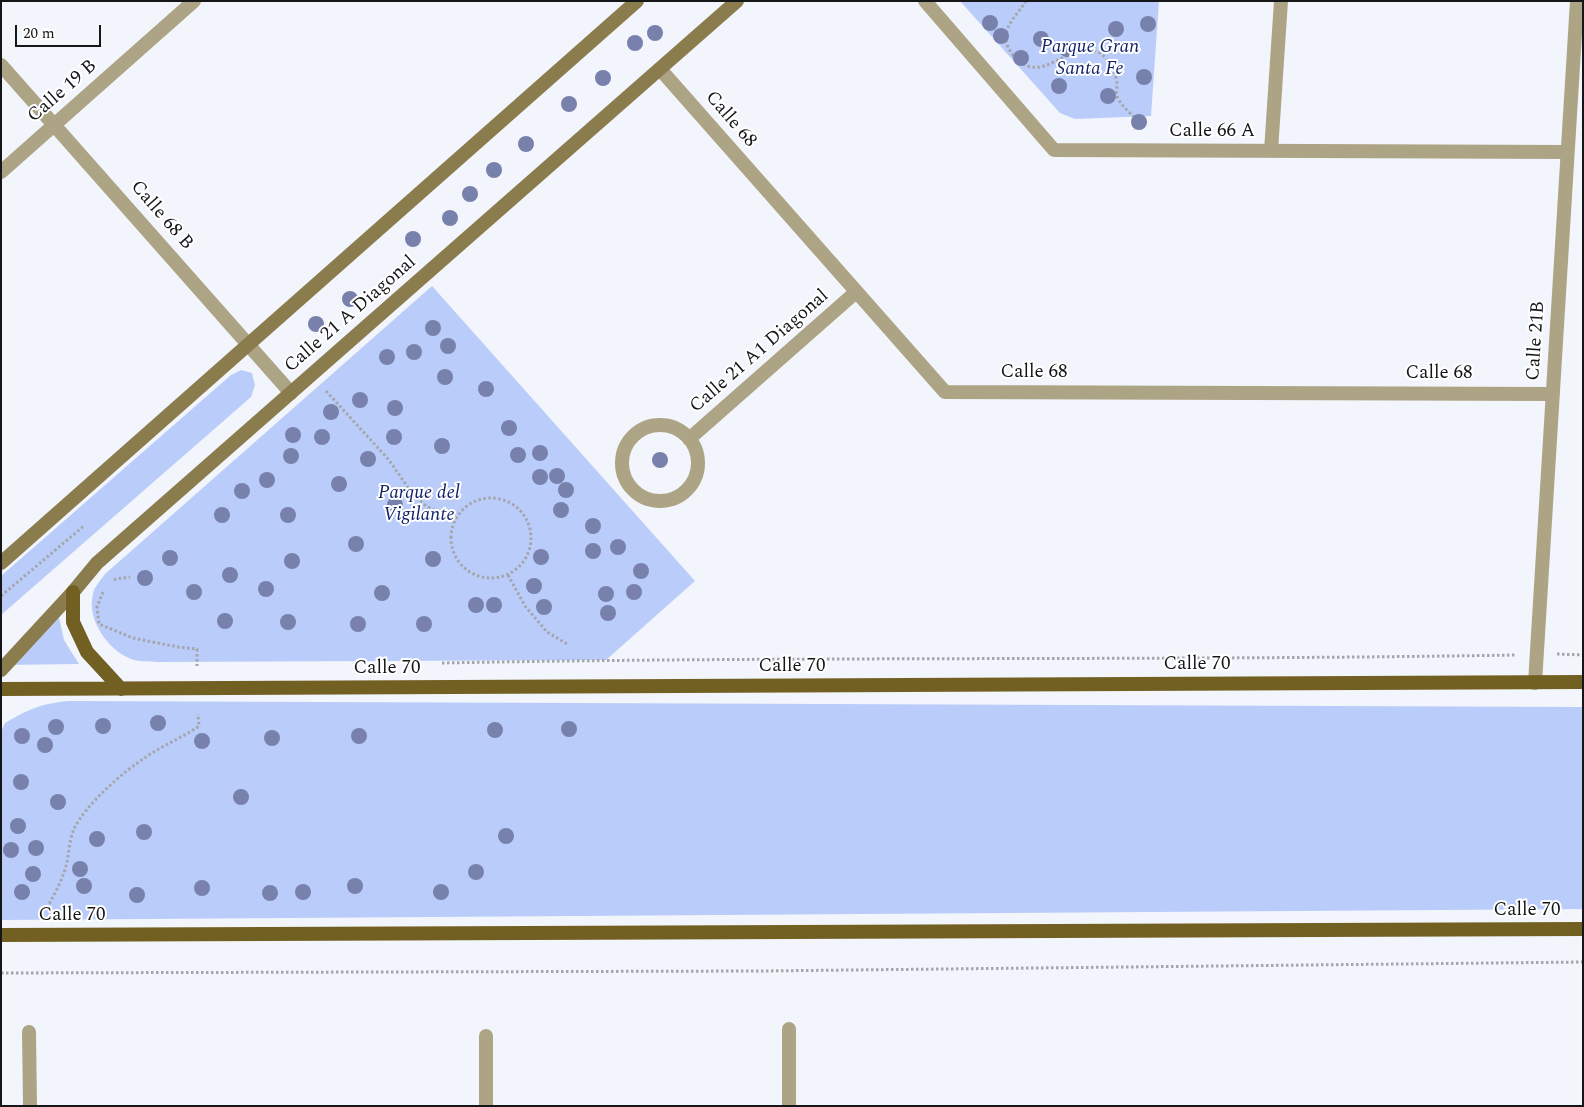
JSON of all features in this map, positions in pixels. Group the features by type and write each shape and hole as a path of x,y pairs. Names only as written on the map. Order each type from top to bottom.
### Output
{"main road":[{"path":"1,563 637,1"},
{"name":"Calle 21 A Diagonal","path":"1,670 73,592 97,563 738,1"},
{"path":"73,592 73,622 87,652 121,689"},
{"name":"Calle 70","path":"1,689 1583,682"},
{"name":"Calle 70","path":"1,935 1583,930"}],"street":[{"name":"Calle 19 B","path":"1,172 194,1"},
{"name":"Calle 66 A","path":"925,1 1054,150 1568,152"},
{"path":"1271,151 1281,1"},
{"name":"Calle 21B","path":"1535,682 1577,1"},
{"name":"Calle 68 B","path":"1,64 291,393"},
{"name":"Calle 68","path":"660,69 945,392 1553,394"},
{"name":"Calle 21 A1 Diagonal","path":"689,439 856,292"},
{"name":"Calle 21 A1 Diagonal","path":"658,425 670,427 681,432 689,439 696,452 698,465 695,477 688,488 678,496 666,501 654,501 642,497 632,489 625,478 622,466 623,454 628,442 636,434 646,428 658,425"},
{"path":"789,1029 789,1106"},
{"path":"29,1032 30,1106"},
{"path":"486,1036 486,1106"}],"path":[{"path":"1026,1 1008,26 1006,34 1007,44 1011,52 1018,60 1028,66 1036,67 1047,66 1079,50 1097,52 1103,56 1116,74 1117,94 1120,101 1134,117 1134,150"},
{"path":"326,391 389,460 411,492 425,505 454,521"},
{"path":"484,497 497,497 509,501 520,509 527,520 531,532 531,545 526,557 518,568 508,575 494,578 480,577 468,571 458,561 452,548 450,534 454,521 461,510 472,502 484,497"},
{"path":"1,596 85,525"},
{"path":"508,575 525,606 547,632 570,645"},
{"path":"110,585 116,578 130,577"},
{"path":"104,591 97,607 99,624 133,638 197,649 197,668 207,667"},
{"path":"436,663 586,660 1468,656"},
{"path":"47,908 58,889 66,868 74,830 88,807 146,757 183,737 198,726 198,714"},
{"path":"1,973 780,970 1583,962"}],"green space":[{"name":"Parque Gran Santa Fe","path":"960,1 1159,1 1151,116 1075,119 1060,113"},
{"name":"Parque del Vigilante","path":"432,286 695,581 606,660 157,662 134,660 116,650 102,634 93,614 94,591 105,574"},
{"path":"241,370 252,373 255,385 251,397 1,615 1,576 231,375"},
{"path":"58,613 64,640 79,664 1,665"},
{"path":"68,701 1583,707 1583,909 1,920 1,732 5,723 28,711"}]}
